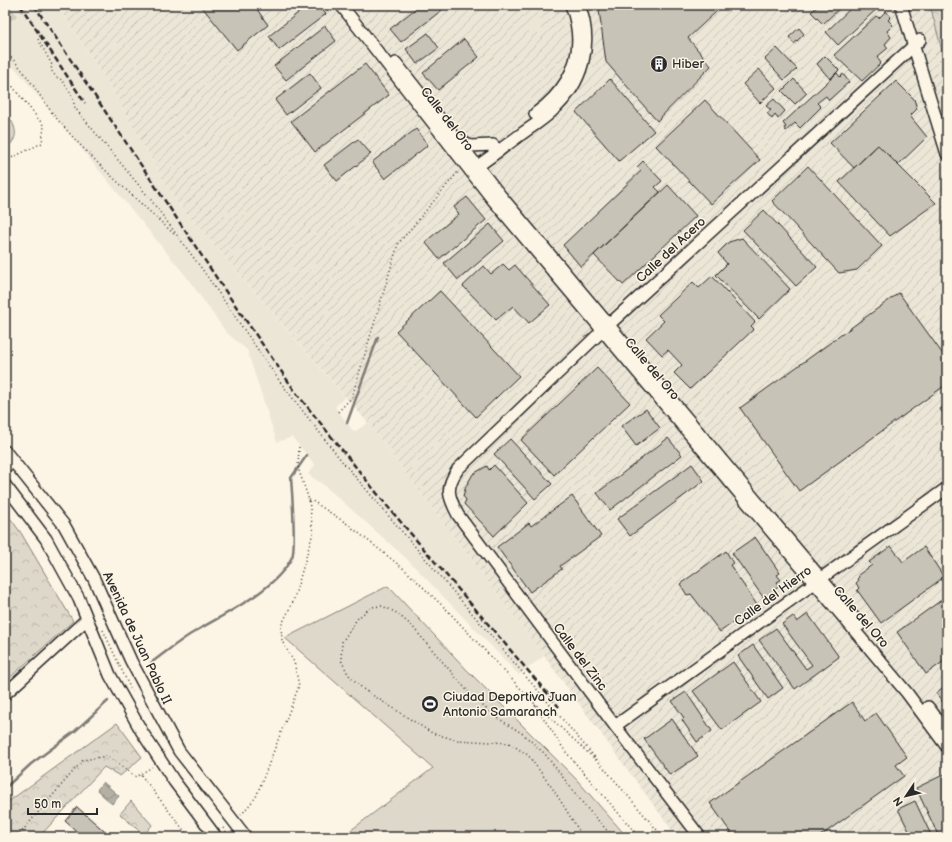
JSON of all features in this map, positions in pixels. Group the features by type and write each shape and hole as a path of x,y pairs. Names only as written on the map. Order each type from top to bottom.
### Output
{"street":[{"name":"Calle del Oro","path":"341,5 471,166 817,581 907,693 947,746"},
{"name":"Calle del Oro","path":"351,5 453,137 471,166"},
{"path":"471,166 493,145 547,105 559,93 570,77 576,58 579,39 576,20 571,5"},
{"path":"471,166 552,111 566,97 577,80 584,60 586,39 584,18 579,5"},
{"path":"901,5 917,42 947,129"},
{"path":"909,5 917,42 947,154"},
{"name":"Calle del Acero","path":"448,488 458,469 606,328 917,42"},
{"path":"453,137 470,146 493,145"},
{"name":"Avenida de Juan Pablo II","path":"5,451 9,465 64,525 91,572 131,661 179,751 244,836"},
{"path":"5,485 46,539 79,599 110,675 161,762 216,837"},
{"name":"Calle del Zinc","path":"448,488 450,501 458,515 615,726 700,837"},
{"name":"Calle del Hierro","path":"615,726 947,488"},
{"name":"Calle del Oro","path":"817,581 913,688 947,732"},
{"path":"5,694 88,619"}],"path":[{"path":"38,39 52,65 51,70 56,77 62,80 72,95 75,108 180,239 282,383 341,460 663,837"},
{"path":"5,52 17,63 57,118 96,161 180,239"},
{"path":"5,78 44,126 42,143 5,160"},
{"path":"338,412 352,397 398,244 454,176 471,166"},
{"path":"234,822 256,797 299,686 294,662 282,641 281,626 293,602 313,532 309,500 298,468 299,446"},
{"path":"309,500 346,523 404,569 447,610 533,702 603,766"},
{"path":"583,837 553,789 528,755 509,743 456,740 432,733 363,689 348,674 341,660 342,642 357,619 371,608 382,606 395,612 411,625 471,695 493,715 523,734 545,754 585,806 613,837"},
{"path":"533,702 565,751 638,837"},
{"path":"17,837 83,760 107,756 136,777 161,762"},
{"path":"141,774 189,837"}],"shaded area":[{"path":"5,5 57,5 109,85 175,200 345,397 335,407 354,432 368,423 544,656 519,675 406,558 325,486 308,474 315,465 292,437 277,442 247,350 226,332 186,276 16,69 5,64"},
{"path":"57,5 945,5 947,10 947,837 677,837 544,656 368,423 175,200 109,85"}],"green space":[{"path":"930,5 947,5 947,70"},
{"path":"5,111 12,121 15,135 14,140 5,149"},
{"path":"5,511 21,533 73,621 5,682"},
{"name":"Ciudad Deportiva Juan Antonio Samaranch","path":"388,586 467,670 577,780 627,837 342,837 433,768 285,638"},
{"path":"117,723 142,757 120,776 104,767 39,837 5,837 5,804"},
{"path":"131,801 152,825 144,835 120,814"}],"water":[{"path":"103,782 119,796 112,804 97,790"}],"building":[{"path":"205,5 254,5 268,25 237,50 202,7"},
{"path":"308,5 317,5 326,14 279,50 269,36"},
{"path":"420,5 438,5 442,10 401,42 390,29"},
{"name":"Hiber","path":"606,5 714,5 718,10 688,38 711,66 657,121 606,62 599,10"},
{"path":"819,5 843,5 823,24 811,12"},
{"path":"854,5 881,5 838,45 826,32"},
{"path":"886,11 891,17 888,20 893,25 887,31 891,37 885,44 888,48 877,57 881,63 862,81 834,55 876,16 879,18"},
{"path":"325,26 336,41 286,80 274,66"},
{"path":"799,28 804,34 794,44 789,37"},
{"path":"428,33 439,48 417,64 406,49"},
{"path":"464,39 479,57 438,90 423,73"},
{"path":"777,48 797,69 784,80 765,59"},
{"path":"825,56 839,70 830,79 817,64"},
{"path":"365,64 389,95 315,152 291,121"},
{"path":"759,69 776,88 760,103 743,84"},
{"path":"310,73 321,88 286,115 275,100"},
{"path":"837,73 840,77 843,74 849,82 829,100 826,96 817,103 821,107 800,128 795,123 786,131 784,128 786,127 783,123"},
{"path":"610,79 654,131 619,161 576,112"},
{"path":"794,79 807,93 795,104 782,91"},
{"path":"896,81 914,99 917,109 910,116 927,137 898,165 878,145 854,168 830,143"},
{"path":"774,99 785,111 778,119 775,115 772,119 767,113 771,110 766,106"},
{"path":"705,100 760,160 711,204 656,146"},
{"path":"416,129 428,145 385,179 372,162"},
{"path":"358,139 371,154 337,181 324,165"},
{"path":"878,145 936,203 890,236 839,182"},
{"path":"643,161 662,181 655,187 660,192 581,267 563,245 641,171 637,167"},
{"path":"808,166 882,246 857,270 839,273 772,201"},
{"path":"668,185 696,216 623,285 594,255"},
{"path":"467,197 486,220 439,259 425,242 459,214 454,207"},
{"path":"764,210 817,267 796,286 743,230"},
{"path":"490,224 504,241 458,280 444,263"},
{"path":"742,238 790,289 759,319 716,275 727,264 718,253 729,242"},
{"path":"503,264 509,270 515,265 550,305 529,323 513,306 496,320 463,286 484,266 491,274"},
{"path":"712,276 755,322 751,326 754,329 690,389 674,373 682,365 668,350 662,355 646,338 664,321 658,315 693,282 699,288"},
{"path":"440,291 519,376 476,417 396,331"},
{"path":"899,293 947,360 947,384 799,491 740,408"},
{"path":"597,368 630,403 554,475 521,440"},
{"path":"947,404 947,419 940,409"},
{"path":"646,409 660,428 636,446 621,426"},
{"path":"668,438 682,455 610,510 597,493"},
{"path":"510,439 552,484 535,499 494,454"},
{"path":"692,464 704,481 630,536 617,519"},
{"path":"494,465 528,503 494,536 464,504 466,500 463,496 466,486 473,474 487,466 489,470"},
{"path":"572,496 601,536 560,566 562,569 530,592 497,547 529,523 531,526"},
{"path":"755,537 780,573 777,575 781,580 777,582 780,586 774,590 776,592 765,600 732,553"},
{"path":"891,546 903,562 924,547 944,577 881,623 857,590 859,588 856,583 859,577 858,575 872,565 869,562"},
{"path":"726,551 733,563 730,565 757,605 720,632 691,594 687,595 680,584"},
{"path":"947,596 947,659 926,674 897,632"},
{"path":"808,614 839,657 795,689 759,640 776,628 806,669 812,665 782,624 793,616 797,622"},
{"path":"753,645 783,688 768,699 738,656"},
{"path":"733,662 761,702 722,730 693,691"},
{"path":"947,684 947,708 936,693"},
{"path":"686,692 712,731 697,742 682,720 684,718 672,701"},
{"path":"852,702 865,721 876,713 907,757 896,765 904,776 819,837 734,837 710,803"},
{"path":"672,719 698,756 670,775 644,739"},
{"path":"947,773 947,837 939,837 916,788"},
{"path":"915,801 932,837 912,837 898,809"},
{"path":"77,807 111,837 83,837 65,821"},
{"path":"153,833 157,837 149,837"}],"waterway":[{"path":"347,423 378,337"},
{"path":"151,663 179,642 249,600 263,590 285,569 292,557 294,543 291,478 307,455"},
{"path":"5,788 31,764 74,732 108,701"}],"tunnel":[{"path":"5,18 24,5"}],"railway":[{"path":"20,5 85,103"},
{"path":"34,5 224,289 297,394 388,507 559,707"}],"place":[{"name":"Hiber","path":"659,64"},
{"name":"Ciudad Deportiva Juan Antonio Samaranch","path":"430,704"}]}
